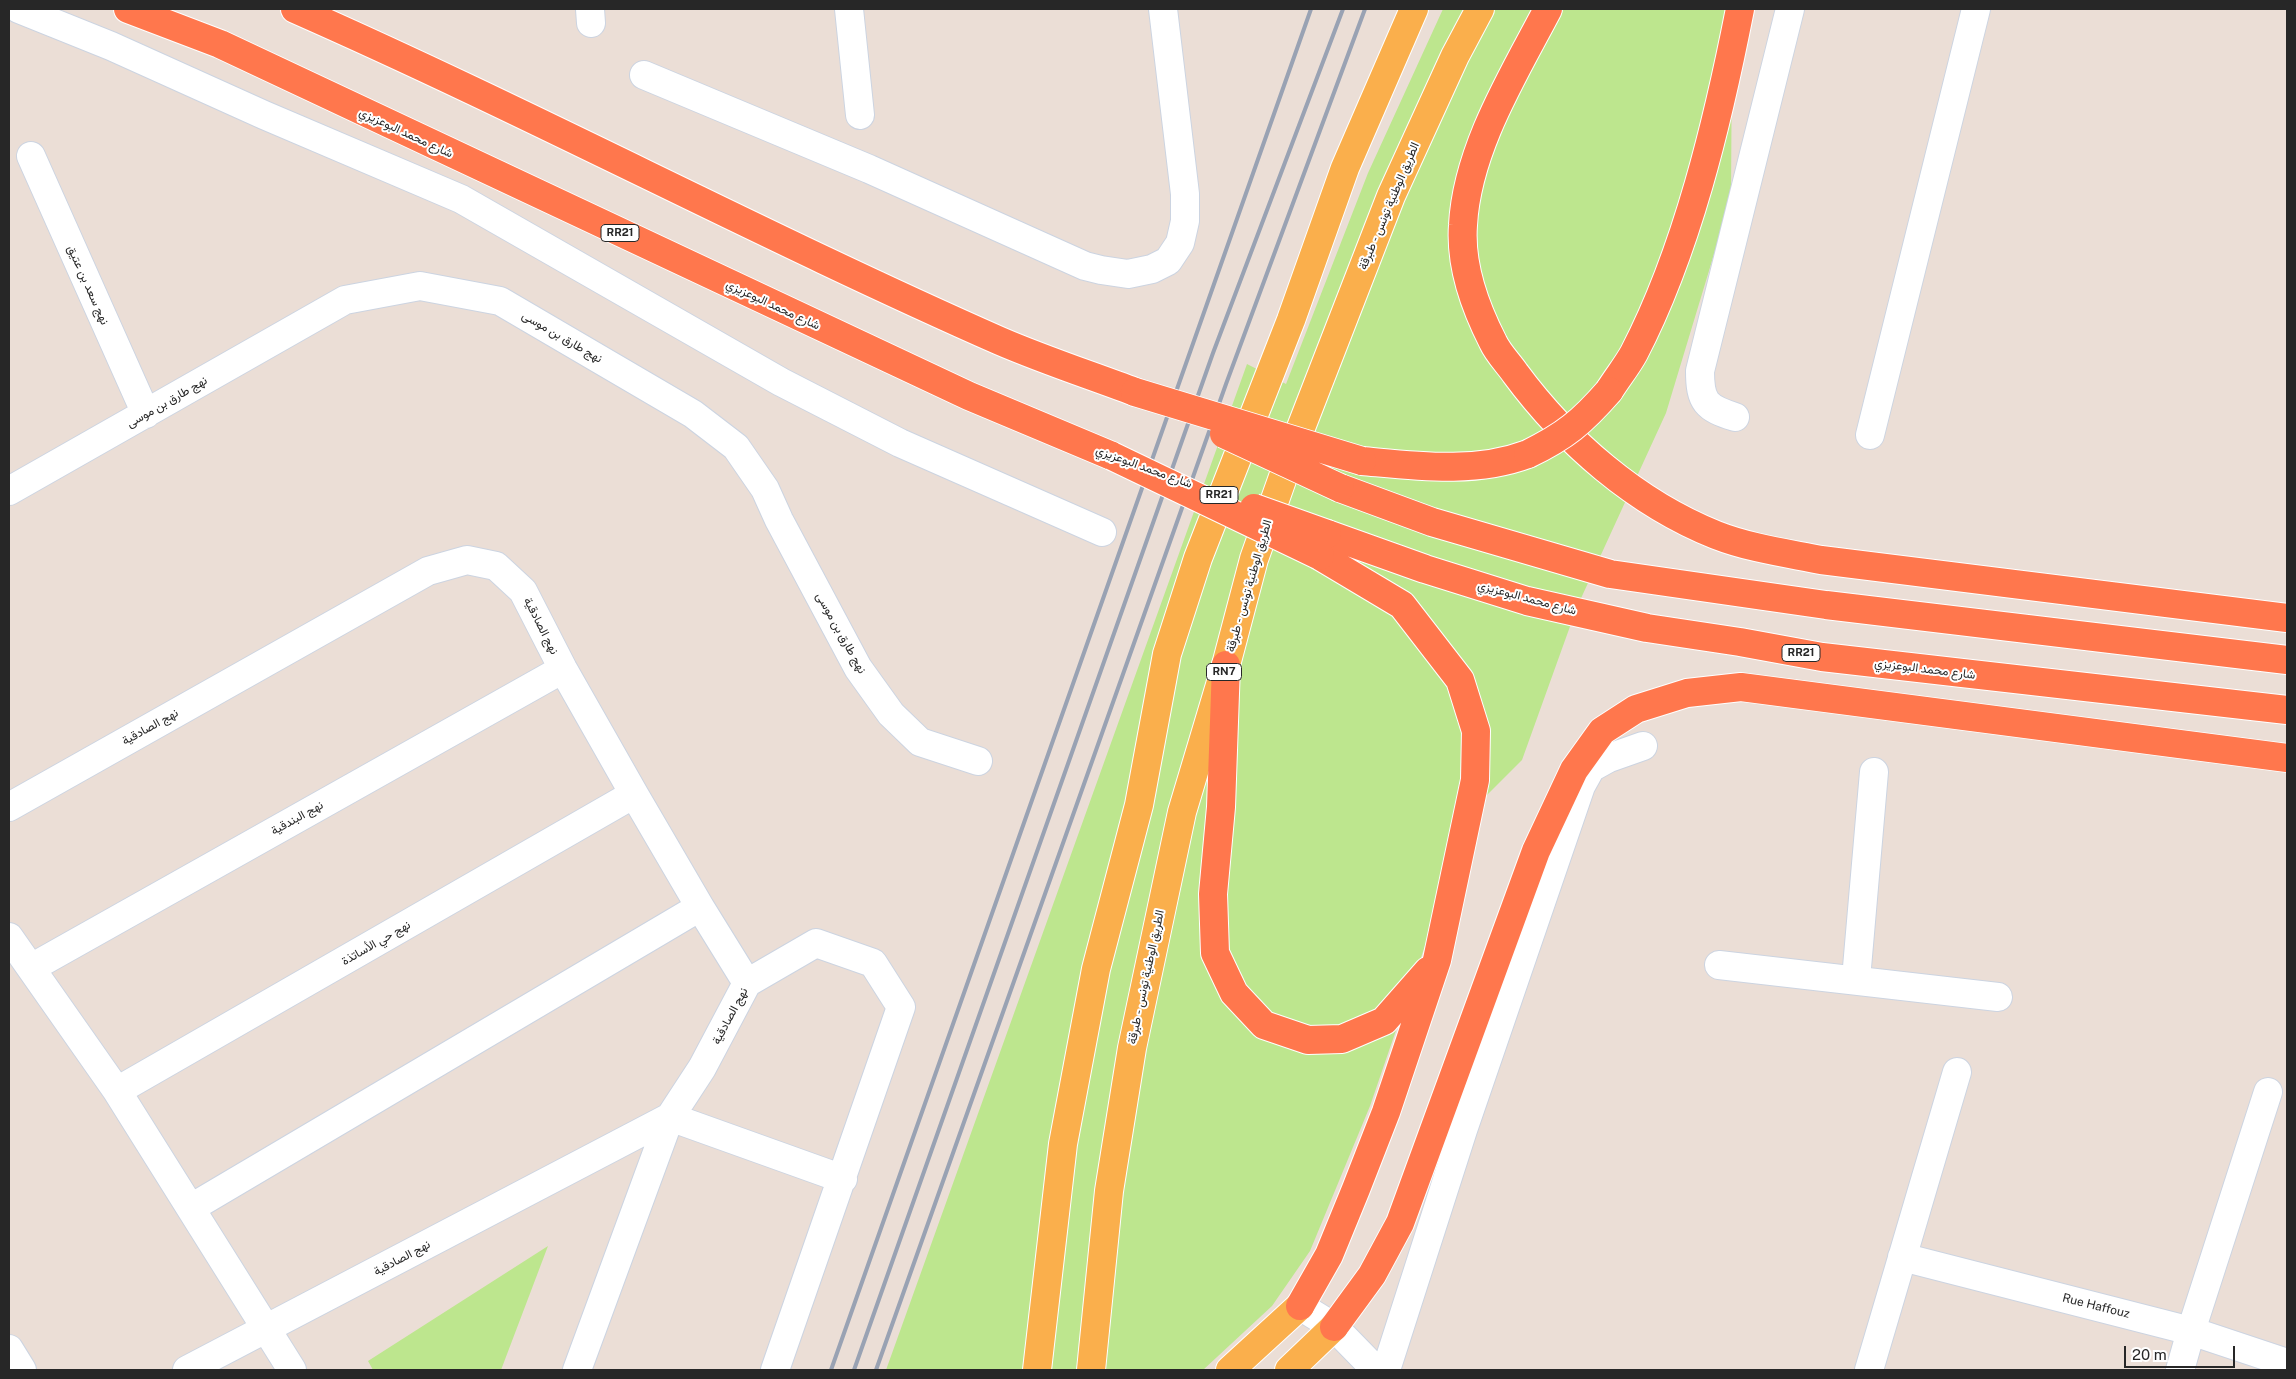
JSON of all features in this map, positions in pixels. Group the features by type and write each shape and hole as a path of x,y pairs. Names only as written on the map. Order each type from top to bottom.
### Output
{"highway":[{"name":"شارع محمد البوعزيزي","path":"128,9 220,44 908,368 1323,545 1425,569 1528,601 1648,628 1822,657 2287,710"},
{"path":"295,9 467,88 728,215 1002,342 1134,392 1362,461 1444,467 1494,464 1528,454 1557,440 1578,425 1610,391 1633,353 1661,293 1692,205 1731,53 1740,9"},
{"path":"1548,9 1499,103 1471,174 1462,225 1467,278 1493,344 1525,386 1572,438 1613,474 1662,508 1717,535 1811,558 2287,618"},
{"path":"1134,392 1340,488 1432,522 1610,574 1836,606 2287,660"},
{"path":"1300,1306 1330,1255 1363,1172 1386,1112 1437,960 1475,780 1476,731 1460,680 1402,605 1323,545"},
{"path":"1226,665 1221,807 1213,894 1214,953 1234,993 1264,1025 1308,1040 1342,1039 1384,1021 1437,960"},
{"path":"1334,1327 1372,1275 1400,1223 1536,851 1574,770 1602,731 1636,709 1687,693 1741,687 2287,758"}],"main road":[{"path":"1037,1370 1063,1144 1096,969 1139,805 1167,654 1198,558 1291,320 1345,168 1414,9"},
{"name":"الطريق الوطنية تونس - طبرقة","path":"1091,1370 1109,1190 1132,1048 1182,812 1226,665 1254,559 1309,407 1391,196 1455,56 1480,9"},
{"path":"1230,1370 1300,1306"},
{"path":"1290,1370 1334,1327"}],"street":[{"path":"19,9 111,46 264,115 461,199 781,382 900,443 1102,532"},
{"path":"850,9 860,114"},
{"path":"644,75 869,169 1086,266 1128,274 1152,270 1168,261 1180,243 1184,221 1185,194 1163,9"},
{"path":"1735,417 1717,411 1707,404 1701,394 1700,371 1790,9"},
{"path":"1870,435 1976,9"},
{"name":"نهج سعد بن عتيق","path":"31,156 146,414"},
{"name":"نهج طارق بن موسى","path":"9,491 345,300 420,286 500,301 693,414 736,447 765,489 779,520 858,668 891,714 920,742 978,761"},
{"name":"نهج الصادقية","path":"9,807 428,571 467,560 496,566 523,591 563,668 634,794 700,907 748,983 702,1068 670,1117 577,1370"},
{"name":"نهج البندقية","path":"31,968 563,668"},
{"path":"1386,1370 1463,1130 1581,786 1591,768 1609,758 1643,746"},
{"path":"1856,979 1874,772"},
{"name":"نهج حي الأساتذة","path":"117,1091 634,794"},
{"path":"191,1208 700,907"},
{"path":"9,937 117,1091 268,1328 292,1370"},
{"path":"748,983 816,943 873,963 901,1007 843,1179 775,1370"},
{"path":"1719,965 1856,979 1998,997"},
{"path":"1869,1370 1957,1072"},
{"path":"2180,1370 2268,1092"},
{"path":"670,1117 843,1179"},
{"name":"نهج الصادقية","path":"187,1370 670,1117"},
{"name":"Rue Haffouz","path":"1902,1257 2191,1331 2287,1363"},
{"path":"1300,1306 1334,1327 1352,1360 1376,1370"},
{"path":"9,1349 22,1370"}],"green space":[{"path":"1443,9 1739,9 1732,40 1731,198 1666,413 1577,607 1522,760 1467,815 1427,940 1370,1106 1310,1251 1272,1306 1203,1370 886,1370 1247,364 1286,384 1368,173"},
{"path":"548,1246 501,1370 373,1370 368,1361"}],"railway":[{"path":"831,1370 1311,9"},
{"path":"854,1370 1213,353 1343,9"},
{"path":"876,1370 1226,384 1365,9"}]}
